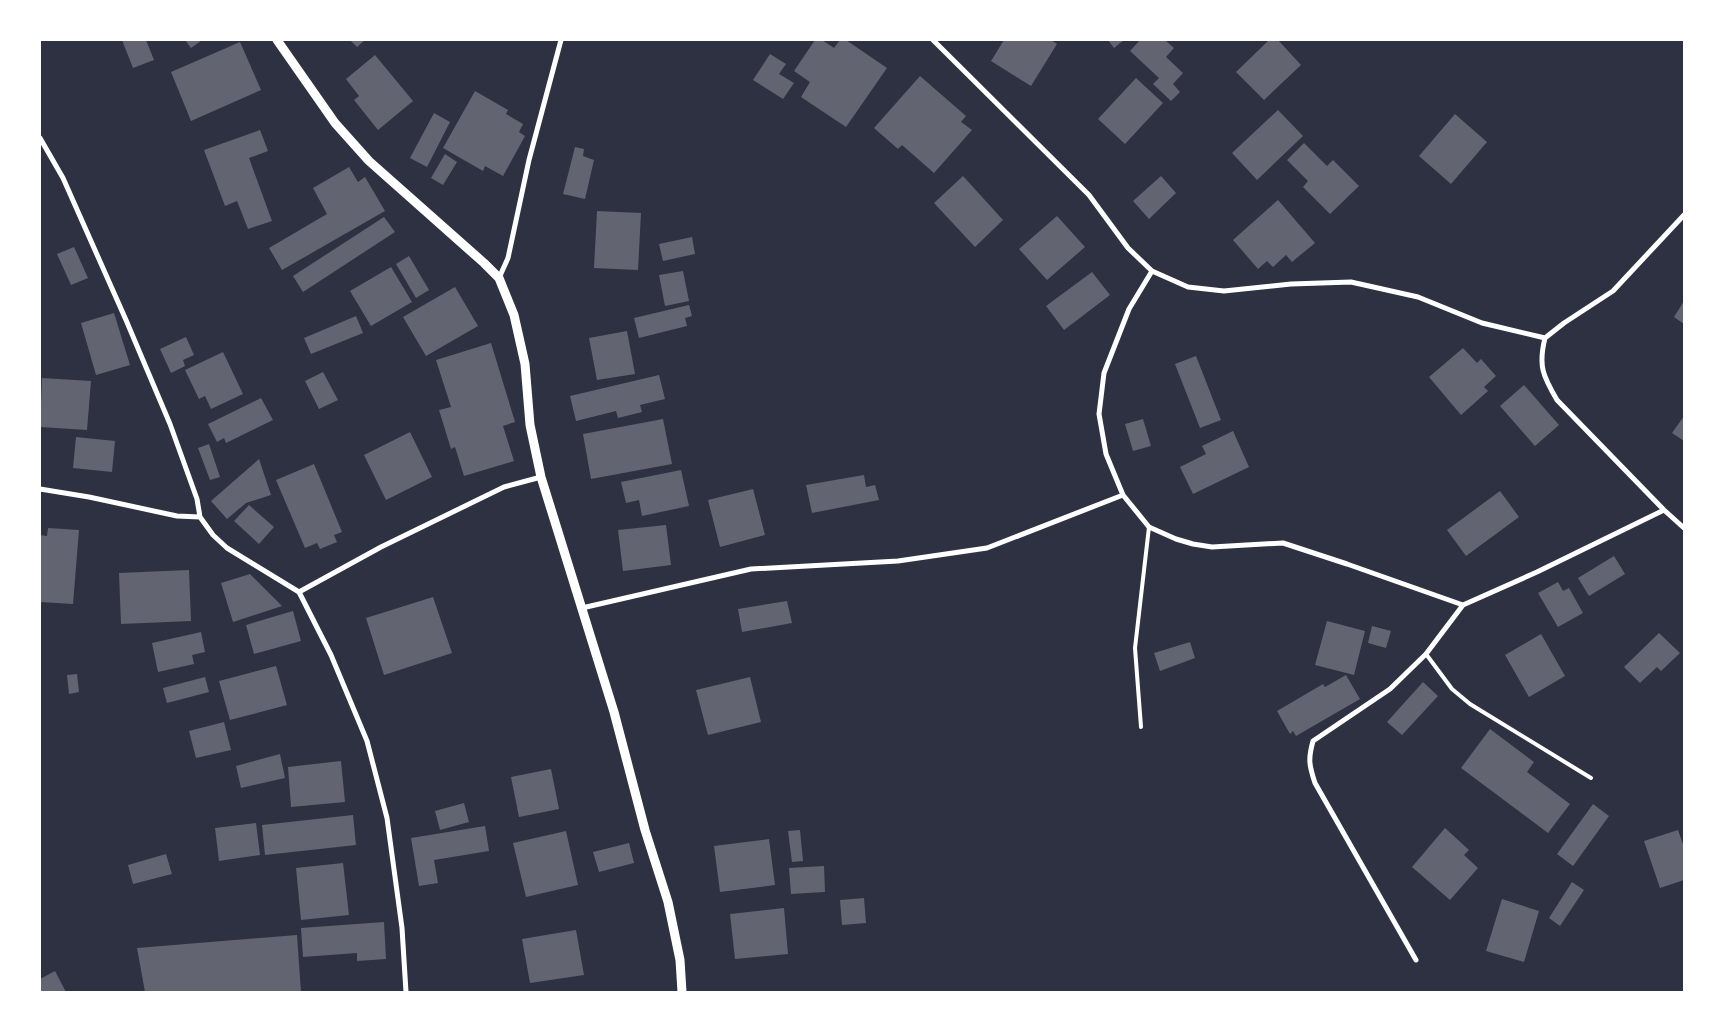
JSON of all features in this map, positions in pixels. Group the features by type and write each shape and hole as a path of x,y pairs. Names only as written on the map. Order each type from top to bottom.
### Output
{"street":[{"path":"277,40 335,123 369,161 499,278 514,315 524,364 530,426 541,477 614,712 668,902 680,960 682,992"},
{"path":"499,278 508,258 529,160 561,40"},
{"path":"934,40 1089,195 1128,248 1152,271 1188,287 1224,291 1291,284 1352,282 1418,296 1482,322 1545,338"},
{"path":"40,138 62,178 163,407 197,498 200,517 214,535 228,548 299,592 331,655 367,741 387,818 402,928 406,992"},
{"path":"1684,215 1613,291 1564,323 1545,338 1540,356 1545,380 1557,400 1664,510 1684,528"},
{"path":"1152,271 1129,309 1104,372 1099,414 1106,454 1122,495 1149,528 1176,539 1212,547 1283,543 1463,605"},
{"path":"299,592 381,547 504,487 541,477"},
{"path":"40,490 89,497 178,516 200,517"},
{"path":"582,608 751,569 898,561 987,548 1122,495"},
{"path":"1416,960 1316,783 1309,764 1313,741 1390,689 1426,654 1463,605 1537,572 1664,510"}],"lane":[{"path":"1141,728 1135,648 1149,528"},
{"path":"1426,654 1452,689 1470,704 1591,778"}],"building":[{"path":"122,40 146,40 154,60 133,68"},
{"path":"185,40 202,40 191,48"},
{"path":"350,40 365,40 357,47"},
{"path":"815,40 822,40 834,48 840,40 846,40 887,68 846,127 801,97 810,82 794,71"},
{"path":"1004,40 1051,40 1057,44 1031,86 991,61"},
{"path":"1108,40 1124,40 1114,48"},
{"path":"1140,40 1165,40 1174,48 1166,57 1183,73 1173,84 1180,92 1171,101 1153,84 1159,78 1130,51"},
{"path":"1269,40 1278,40 1301,65 1264,100 1236,72"},
{"path":"240,42 261,90 191,121 171,72"},
{"path":"770,54 786,64 779,74 794,83 783,99 753,80"},
{"path":"375,55 413,101 378,130 354,100 359,96 346,79"},
{"path":"920,76 966,116 961,122 972,130 934,173 902,145 898,149 874,128"},
{"path":"1136,78 1163,103 1125,144 1098,119"},
{"path":"475,91 508,110 506,114 523,124 519,132 525,136 503,176 485,166 483,171 443,148"},
{"path":"1278,110 1303,136 1257,180 1232,153"},
{"path":"434,113 450,122 427,167 410,158"},
{"path":"1455,114 1487,142 1451,184 1419,156"},
{"path":"260,130 268,151 249,158 272,221 248,229 237,201 225,206 204,150"},
{"path":"1304,143 1327,166 1333,160 1359,186 1330,214 1303,187 1308,181 1287,160"},
{"path":"575,147 584,149 583,156 594,160 585,199 563,194"},
{"path":"445,154 457,162 443,185 431,178"},
{"path":"349,167 358,182 365,177 385,211 282,270 269,248 327,214 313,188"},
{"path":"963,176 1003,220 975,247 934,203"},
{"path":"1161,176 1176,193 1149,219 1133,201"},
{"path":"1278,200 1315,243 1292,262 1286,255 1273,267 1267,261 1258,269 1233,240"},
{"path":"597,211 641,213 638,270 594,268"},
{"path":"1057,216 1085,247 1047,280 1019,249"},
{"path":"384,217 395,232 303,292 293,276"},
{"path":"692,237 695,254 663,261 659,244"},
{"path":"74,247 88,278 71,285 57,254"},
{"path":"409,256 429,290 416,298 396,264"},
{"path":"391,267 412,302 371,326 350,291"},
{"path":"683,271 689,301 665,306 659,275"},
{"path":"1092,272 1110,295 1064,330 1046,306"},
{"path":"455,287 478,326 426,356 403,317"},
{"path":"1684,301 1684,324 1674,317"},
{"path":"689,305 692,316 685,318 687,326 639,338 634,318"},
{"path":"114,313 130,365 96,375 81,323"},
{"path":"356,316 363,333 311,354 304,338"},
{"path":"627,331 635,374 597,380 589,338"},
{"path":"186,337 194,355 183,360 185,366 171,373 160,349"},
{"path":"491,343 515,422 503,426 514,461 464,476 455,447 451,449 439,410 451,407 436,360"},
{"path":"1463,348 1477,363 1481,359 1496,376 1484,387 1488,391 1461,415 1429,377"},
{"path":"223,352 243,394 211,409 205,396 199,399 185,370"},
{"path":"1196,356 1221,420 1200,428 1175,364"},
{"path":"323,372 338,400 319,409 305,381"},
{"path":"659,375 665,399 640,405 642,412 618,418 616,411 576,421 570,396"},
{"path":"42,378 91,381 87,430 40,427"},
{"path":"1524,385 1559,425 1535,446 1500,406"},
{"path":"261,398 273,420 226,443 224,438 217,442 208,424"},
{"path":"1684,416 1684,441 1672,433"},
{"path":"663,419 672,464 591,479 583,434"},
{"path":"1143,419 1151,446 1133,451 1125,424"},
{"path":"1233,431 1249,467 1193,494 1180,467 1206,454 1202,446"},
{"path":"410,432 432,477 386,500 364,455"},
{"path":"76,437 115,441 112,472 73,468"},
{"path":"209,444 220,477 210,480 198,448"},
{"path":"259,459 271,495 246,503 227,519 211,501"},
{"path":"314,464 342,532 334,535 337,542 320,549 317,543 305,548 276,480"},
{"path":"681,470 689,506 642,516 639,500 626,503 621,482"},
{"path":"864,475 866,487 875,485 879,500 812,513 806,485"},
{"path":"753,489 765,535 720,547 708,500"},
{"path":"1500,491 1519,517 1466,556 1447,530"},
{"path":"249,505 274,527 259,544 234,521"},
{"path":"666,525 671,565 623,571 618,530"},
{"path":"48,528 79,530 73,604 40,602 40,535 47,536"},
{"path":"1614,556 1625,574 1589,596 1578,578"},
{"path":"189,570 191,621 121,624 119,573"},
{"path":"250,574 282,606 233,622 221,583"},
{"path":"1558,582 1563,591 1569,588 1583,613 1558,627 1538,593"},
{"path":"433,597 452,653 384,675 366,618"},
{"path":"787,601 792,623 742,632 738,609"},
{"path":"293,611 301,641 254,654 246,625"},
{"path":"1327,621 1365,631 1354,675 1315,665"},
{"path":"1372,626 1391,631 1386,648 1368,643"},
{"path":"201,632 205,652 192,655 194,664 158,672 152,643"},
{"path":"1659,633 1680,653 1661,671 1657,667 1640,683 1624,667"},
{"path":"1541,634 1565,676 1529,697 1505,655"},
{"path":"1190,642 1195,658 1160,671 1154,653"},
{"path":"276,666 287,705 230,720 219,681"},
{"path":"77,674 79,692 69,694 67,675"},
{"path":"1346,675 1360,699 1296,736 1293,731 1290,734 1277,711 1323,684 1325,687"},
{"path":"205,677 209,692 167,703 163,688"},
{"path":"750,677 761,722 708,735 696,690"},
{"path":"1423,682 1438,696 1402,735 1387,722"},
{"path":"224,722 231,750 196,758 189,731"},
{"path":"1490,729 1534,762 1527,772 1570,804 1548,833 1461,768"},
{"path":"280,754 285,778 241,788 236,766"},
{"path":"341,761 345,802 291,807 288,767"},
{"path":"551,769 559,809 519,817 511,777"},
{"path":"464,803 469,822 440,830 435,811"},
{"path":"1593,804 1609,816 1573,866 1557,854"},
{"path":"353,815 356,845 265,855 262,825"},
{"path":"256,823 260,855 219,861 215,828"},
{"path":"485,826 489,851 434,860 438,883 419,886 411,838"},
{"path":"1445,828 1469,850 1464,855 1478,868 1450,900 1412,867"},
{"path":"800,830 803,861 792,862 788,831"},
{"path":"1678,830 1684,847 1684,880 1660,888 1644,841"},
{"path":"566,831 578,885 526,897 513,843"},
{"path":"769,839 775,885 720,892 714,846"},
{"path":"629,843 634,863 599,872 593,852"},
{"path":"166,854 172,874 133,884 128,865"},
{"path":"343,863 349,915 301,920 296,868"},
{"path":"824,866 825,892 791,894 789,868"},
{"path":"1572,882 1584,890 1560,926 1549,918"},
{"path":"864,898 866,923 842,925 840,900"},
{"path":"1502,899 1539,911 1524,962 1486,951"},
{"path":"784,908 788,954 735,959 730,914"},
{"path":"384,922 386,959 357,961 357,953 303,957 301,928"},
{"path":"576,930 584,975 530,983 522,939"},
{"path":"297,935 301,992 145,992 137,948"},
{"path":"55,971 66,992 40,992 40,979"}]}
